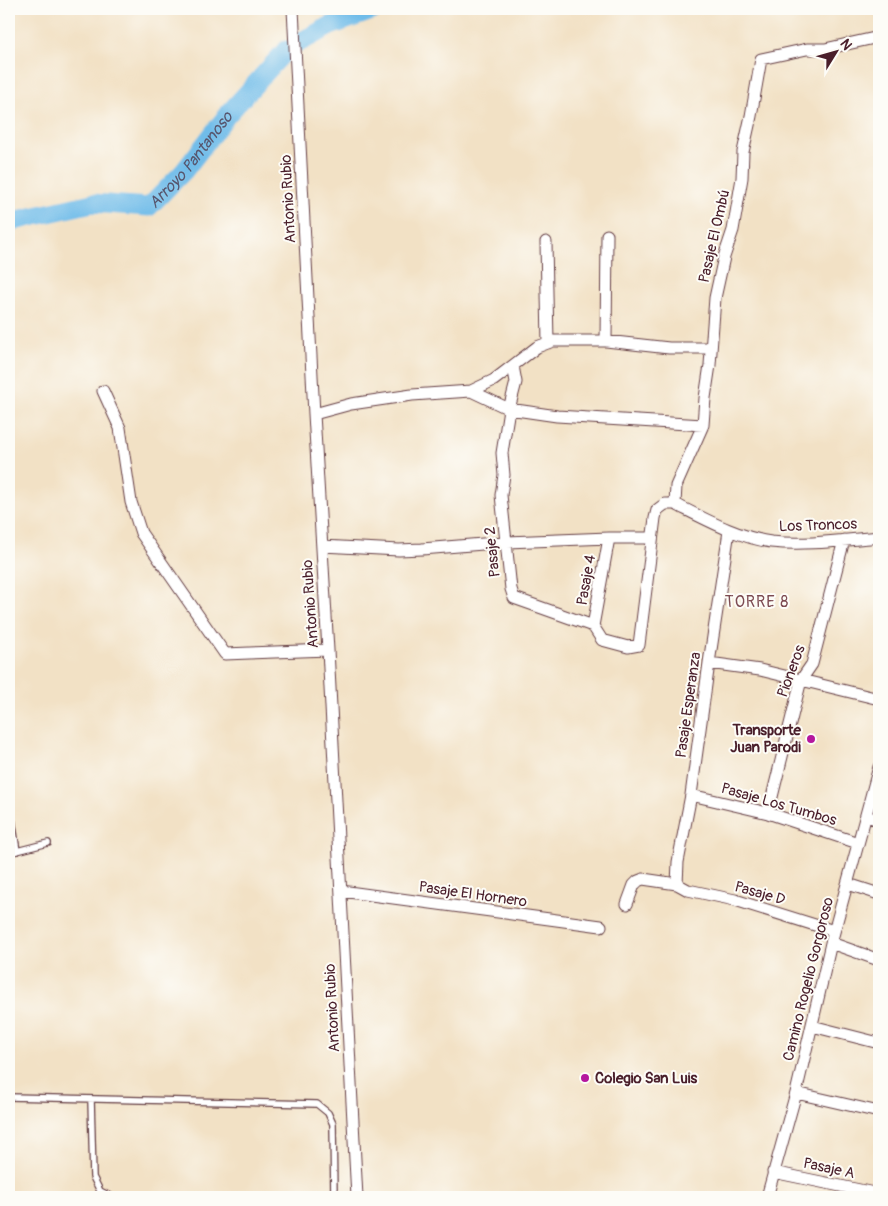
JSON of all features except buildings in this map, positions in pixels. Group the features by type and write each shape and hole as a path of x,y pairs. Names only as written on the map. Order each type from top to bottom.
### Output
{"street":[{"name":"Antonio Rubio","path":"294,9 357,1197"},
{"name":"Pasaje El Ombú","path":"674,504 676,486 703,426 704,398 715,298 724,257 733,230 742,178 743,152 752,116 761,59 807,49 825,49 879,37"},
{"path":"606,341 607,235"},
{"path":"546,242 548,343"},
{"path":"314,414 351,404 471,391 494,380 537,347 553,341 606,341 668,348 711,348"},
{"name":"Pasaje 2","path":"513,366 516,382 508,409 502,453 504,475 501,495 511,589 514,598 593,626 602,640 628,647 640,645 652,538"},
{"path":"103,391 120,428 131,502 141,533 225,654 328,650"},
{"path":"471,391 508,409 557,416 703,426"},
{"path":"322,546 399,550 507,542 652,538 657,510 665,504 674,504"},
{"name":"Los Troncos","path":"674,504 730,531 769,542 782,543 879,537"},
{"name":"Pasaje Esperanza","path":"677,884 678,862 691,795 708,664 730,531"},
{"name":"Pasaje 4","path":"593,626 609,538"},
{"name":"Pioneros","path":"768,813 801,680 812,664 844,540"},
{"path":"708,664 760,670 879,698"},
{"name":"Camino Rogelio Gorgoroso","path":"767,1197 796,1093 834,931 879,767"},
{"name":"Pasaje Los Tumbos","path":"691,795 768,813 858,843"},
{"path":"866,816 879,820"},
{"name":"Pasaje D","path":"627,904 634,885 643,879 677,884 688,890 735,900 834,931"},
{"path":"848,884 879,894"},
{"name":"Pasaje El Hornero","path":"341,891 601,926"},
{"path":"831,943 879,960"},
{"path":"812,1026 879,1042"},
{"path":"796,1093 879,1112"},
{"name":"Pasaje A","path":"773,1172 879,1194"}],"lane":[{"path":"9,801 17,851"},
{"path":"9,853 48,843"},
{"path":"9,1097 317,1104 328,1113 333,1124 334,1197"},
{"path":"91,1099 93,1177 100,1191 112,1197"}],"waterway":[{"path":"300,42 330,26 377,9"},
{"name":"Arroyo Pantanoso","path":"9,219 18,220 92,203 149,207 184,171 228,114 286,50"}],"place":[{"name":"Transporte Juan Parodi","path":"811,739"},
{"name":"Colegio San Luis","path":"585,1078"}],"district":[{"name":"TORRE 8","path":"757,601"}]}
